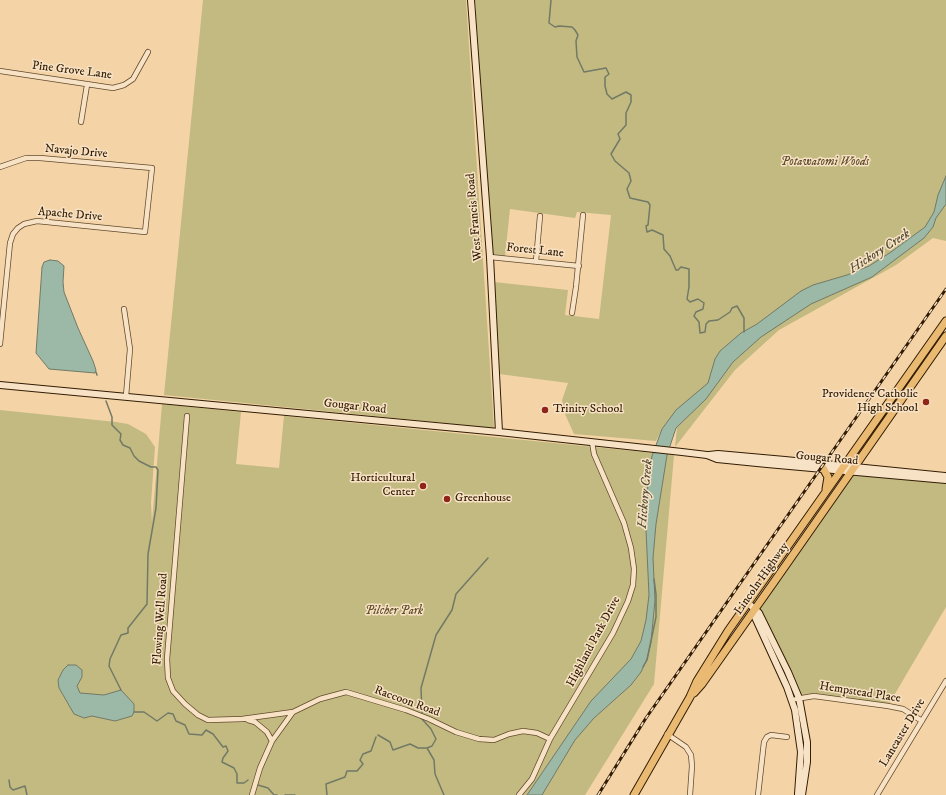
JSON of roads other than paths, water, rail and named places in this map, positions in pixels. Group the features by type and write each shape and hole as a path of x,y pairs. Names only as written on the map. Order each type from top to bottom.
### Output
{"main road":[{"name":"Lincoln Highway","path":"634,795 690,697 708,662 946,321"},
{"name":"Lincoln Highway","path":"690,697 702,684 946,336"},
{"path":"823,468 828,477 826,491"}],"street":[{"name":"West Francis Road","path":"471,0 490,257 500,432"},
{"name":"Pine Grove Lane","path":"0,71 113,88 124,85 133,79 148,52"},
{"path":"81,122 87,85"},
{"name":"Navajo Drive","path":"0,167 26,158 40,158 152,168 145,232"},
{"path":"572,313 579,266 583,215"},
{"path":"536,261 540,216"},
{"name":"Apache Drive","path":"0,344 10,243 13,234 18,228 24,224 37,221 145,232"},
{"name":"Forest Lane","path":"490,257 579,266"},
{"path":"124,308 130,349 126,396"},
{"name":"Gougar Road","path":"0,385 500,432 708,455 718,454 842,468 946,477"},
{"name":"Flowing Well Road","path":"187,416 168,652 168,678 173,691 185,704 198,715 208,720 242,719 293,712"},
{"name":"Highland Park Drive","path":"519,795 532,779 550,739 613,633 628,601 633,586 634,569 631,548 624,523 594,454 592,442"},
{"name":"Gougar Road","path":"708,455 717,459 761,464 842,468"},
{"name":"Gougar Road","path":"852,469 946,480"},
{"path":"748,603 754,609 754,615 796,699 807,742 807,762 802,795"},
{"name":"Lancaster Drive","path":"877,795 946,681"},
{"name":"Raccoon Road","path":"252,795 260,768 272,741 293,712 320,699 346,692 406,710 430,719 456,732 479,739 494,740 509,734 523,731 550,739"},
{"name":"Hempstead Place","path":"796,699 814,696 888,706 903,709 922,721"},
{"path":"796,699 801,747 798,795"},
{"path":"242,719 255,722 267,732 272,741"},
{"path":"668,734 686,747 691,755 692,766 690,795"},
{"path":"758,795 764,742 767,737 771,736 787,737"}],"waterway":[{"path":"551,0 549,23 555,27 572,27 575,30 578,35 576,41 577,57 584,72 606,68 609,74 605,77 607,94 612,99 626,92 631,95 631,102 626,113 626,125 618,134 620,139 611,154 615,161 629,173 631,181 627,189 630,198 648,202 650,205 648,225 646,226 647,232 652,230 663,235 664,249 670,256 676,270 681,267 689,269 687,299 690,302 698,299 704,303 703,309 696,312 694,316 699,322 700,333 705,332 706,324 709,321 718,320 730,312 732,308 737,306 744,318 744,332"},
{"path":"106,401 112,417 112,425 121,434 120,440 123,445 130,448 134,456 139,461 151,467 156,467 158,470 156,508 148,554 147,604 128,628 128,633 121,635 110,659 109,666 121,690"},
{"path":"422,713 421,688 436,635 452,610 456,594 488,558"},
{"name":"Hickory Creek","path":"643,667 647,660 656,617 656,594 654,579"},
{"path":"134,712 144,712 157,721 168,713 173,714 176,721 185,725 189,734 202,735 206,730 213,734 223,747 226,746 228,751 222,762 234,768 237,774 237,783 244,783 248,780"},
{"path":"378,735 390,742 393,750 410,744 418,748 427,748 432,746 436,739 431,729 421,718"},
{"path":"327,795 326,784 345,777 347,771 357,771 363,764 360,760 363,754 371,751 376,737"},
{"path":"427,748 434,760 435,774 444,795"},
{"path":"9,780 10,787 13,790 25,786 27,795"},
{"path":"258,785 268,788 274,795 277,795"},
{"path":"285,795 295,795"}],"railway":[{"path":"598,795 646,718 946,289"}],"place":[{"name":"Providence Catholic High School","path":"926,402"},
{"name":"Trinity School","path":"545,410"},
{"name":"Horticultural Center","path":"423,486"},
{"name":"Greenhouse","path":"447,499"}],"park label":[{"name":"Potawatomi Woods","path":"825,163"},
{"name":"Pilcher Park","path":"394,612"}]}
